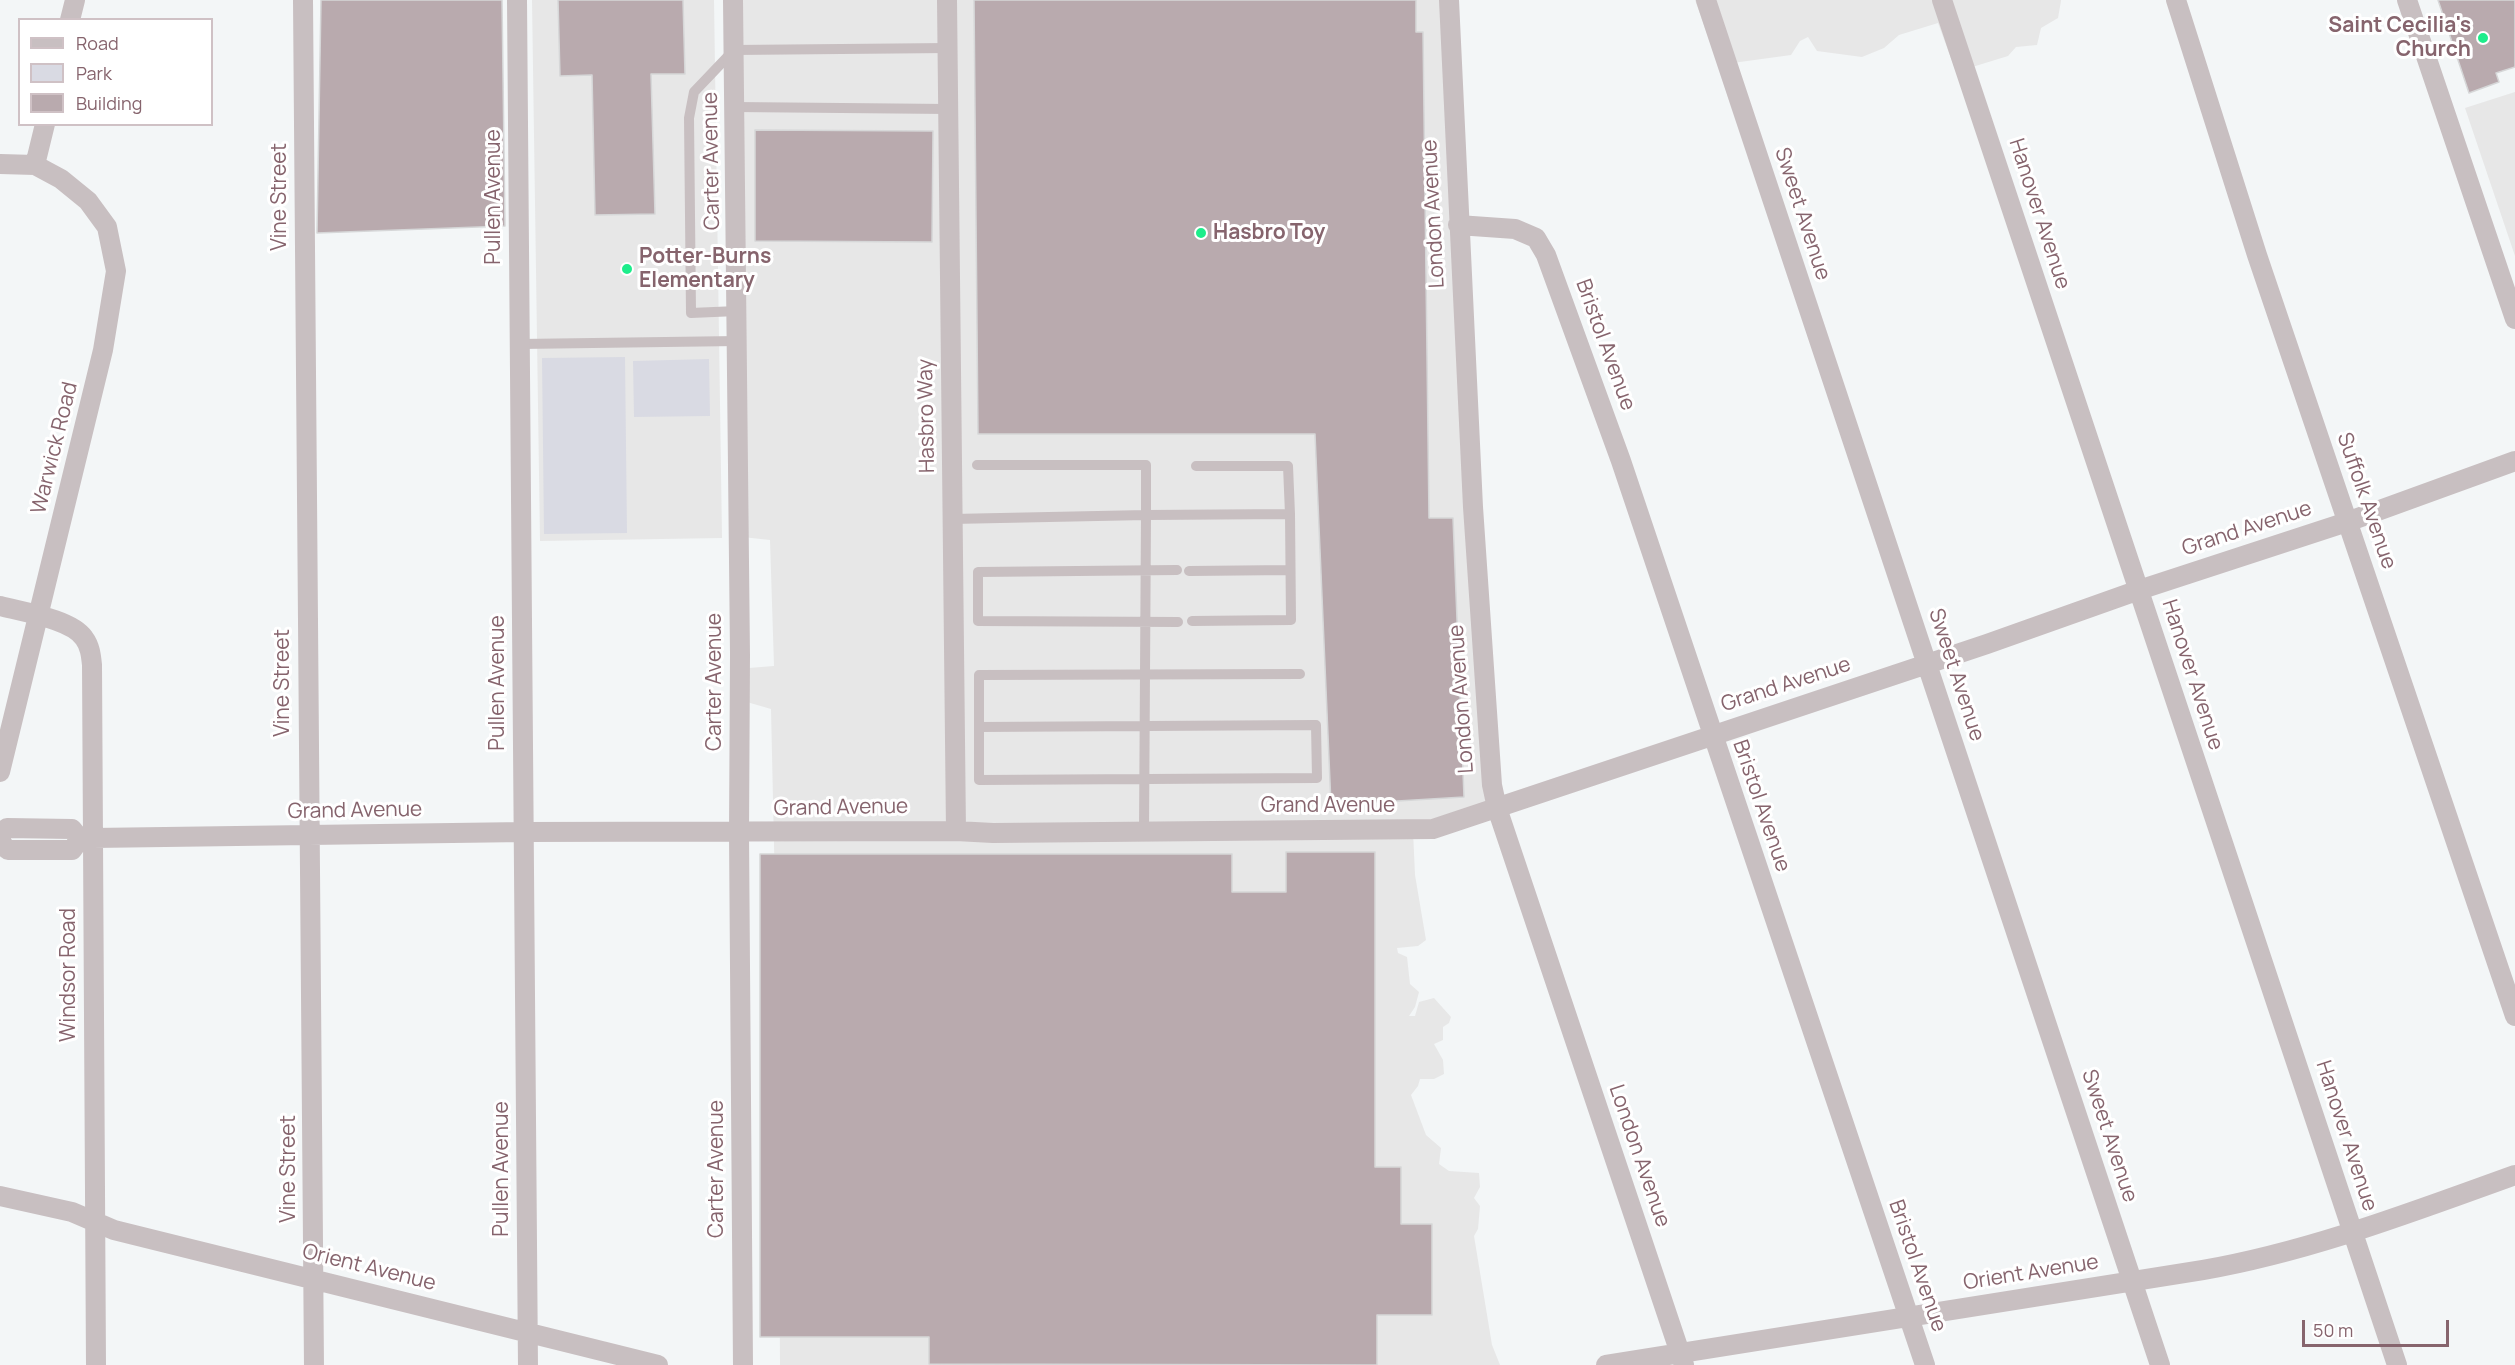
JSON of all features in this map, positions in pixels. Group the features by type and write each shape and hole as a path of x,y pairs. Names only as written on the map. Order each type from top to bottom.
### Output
{"street":[{"path":"70,18 75,0"},
{"name":"Vine Street","path":"303,0 314,1365"},
{"name":"Pullen Avenue","path":"517,0 528,1365"},
{"name":"Carter Avenue","path":"733,0 738,341 743,1365"},
{"name":"Hasbro Way","path":"947,0 956,831"},
{"name":"London Avenue","path":"1449,0 1474,531 1492,785 1497,808 1682,1359"},
{"name":"Sweet Avenue","path":"1706,0 2160,1365"},
{"name":"Hanover Avenue","path":"1942,0 2397,1365"},
{"name":"Suffolk Avenue","path":"2176,0 2257,255 2515,1016"},
{"path":"2407,0 2515,319"},
{"path":"0,164 35,165 45,126"},
{"name":"Warwick Road","path":"0,772 103,350 116,271 106,226 88,201 60,179 35,165"},
{"name":"Bristol Avenue","path":"1458,225 1515,229 1536,238 1546,255 1621,461 1925,1365"},
{"name":"Grand Avenue","path":"0,837 7,828 72,829 86,838 524,832 956,831 993,833 1433,829 2139,590 2348,522 2515,461"},
{"name":"Windsor Road","path":"0,606 70,626 83,636 90,648 92,665 86,838 96,1222 96,1365"},
{"name":"Grand Avenue","path":"0,843 8,850 72,850 86,838"},
{"name":"Orient Avenue","path":"1606,1365 1682,1359 1909,1316 2262,1259 2353,1233 2515,1175"},
{"name":"Orient Avenue","path":"0,1196 72,1212 114,1230 658,1365"}],"lane":[{"path":"737,311 691,313 688,118 694,92 734,50 948,48"},
{"path":"735,107 948,109"},
{"path":"520,344 738,341"},
{"path":"977,465 1146,465 1147,675 1144,831"},
{"path":"1192,621 1291,621 1288,466 1196,466"},
{"path":"952,519 1290,514"},
{"path":"1177,570 978,572 978,621 1178,622"},
{"path":"1189,571 1290,570"},
{"path":"979,727 1146,728 1316,725 1317,778 979,780 979,727 979,675 1300,674"}],"shaded area":[{"name":"Potter-Burns Elementary","path":"532,0 714,0 722,538 540,541"},
{"path":"729,0 1440,0 1492,807 1413,831 1415,875 1426,940 1418,946 1397,948 1398,953 1407,957 1410,984 1419,992 1415,1007 1409,1016 1415,1016 1419,1002 1434,998 1451,1017 1449,1023 1443,1027 1443,1040 1434,1044 1443,1060 1444,1074 1434,1079 1420,1079 1411,1095 1426,1135 1441,1148 1439,1164 1449,1171 1479,1173 1480,1187 1474,1198 1480,1206 1478,1229 1474,1236 1492,1345 1500,1365 780,1365 778,1026 771,709 733,698 736,669 774,666 770,540 733,536"},
{"path":"1695,0 2061,1 2058,18 2041,28 2037,45 2016,47 2008,56 1956,72 1938,23 1899,35 1884,48 1862,57 1817,51 1808,37 1800,41 1791,55 1718,65"},
{"path":"2515,92 2515,256 2465,108"}],"green space":[{"path":"625,357 627,533 544,534 542,358"},
{"path":"709,359 710,416 634,417 633,361"}],"building":[{"path":"321,0 502,0 505,226 317,233"},
{"name":"Potter-Burns Elementary","path":"558,0 683,0 685,74 651,74 655,214 595,215 592,75 560,76"},
{"name":"Hasbro Toy","path":"974,0 1416,0 1416,32 1423,32 1429,518 1453,518 1464,797 1331,805 1315,434 978,434"},
{"name":"Saint Cecilia's Church","path":"2438,0 2515,0 2515,67 2496,73 2499,82 2469,93"},
{"path":"755,130 933,131 932,242 755,241"},
{"path":"1286,852 1375,852 1375,1167 1401,1167 1401,1224 1432,1224 1432,1315 1377,1315 1377,1365 929,1364 929,1337 760,1337 760,854 1232,854 1232,892 1286,892"}],"place":[{"name":"Saint Cecilia's Church","path":"2483,38"},
{"name":"Hasbro Toy","path":"1201,233"},
{"name":"Potter-Burns Elementary","path":"627,269"}]}
